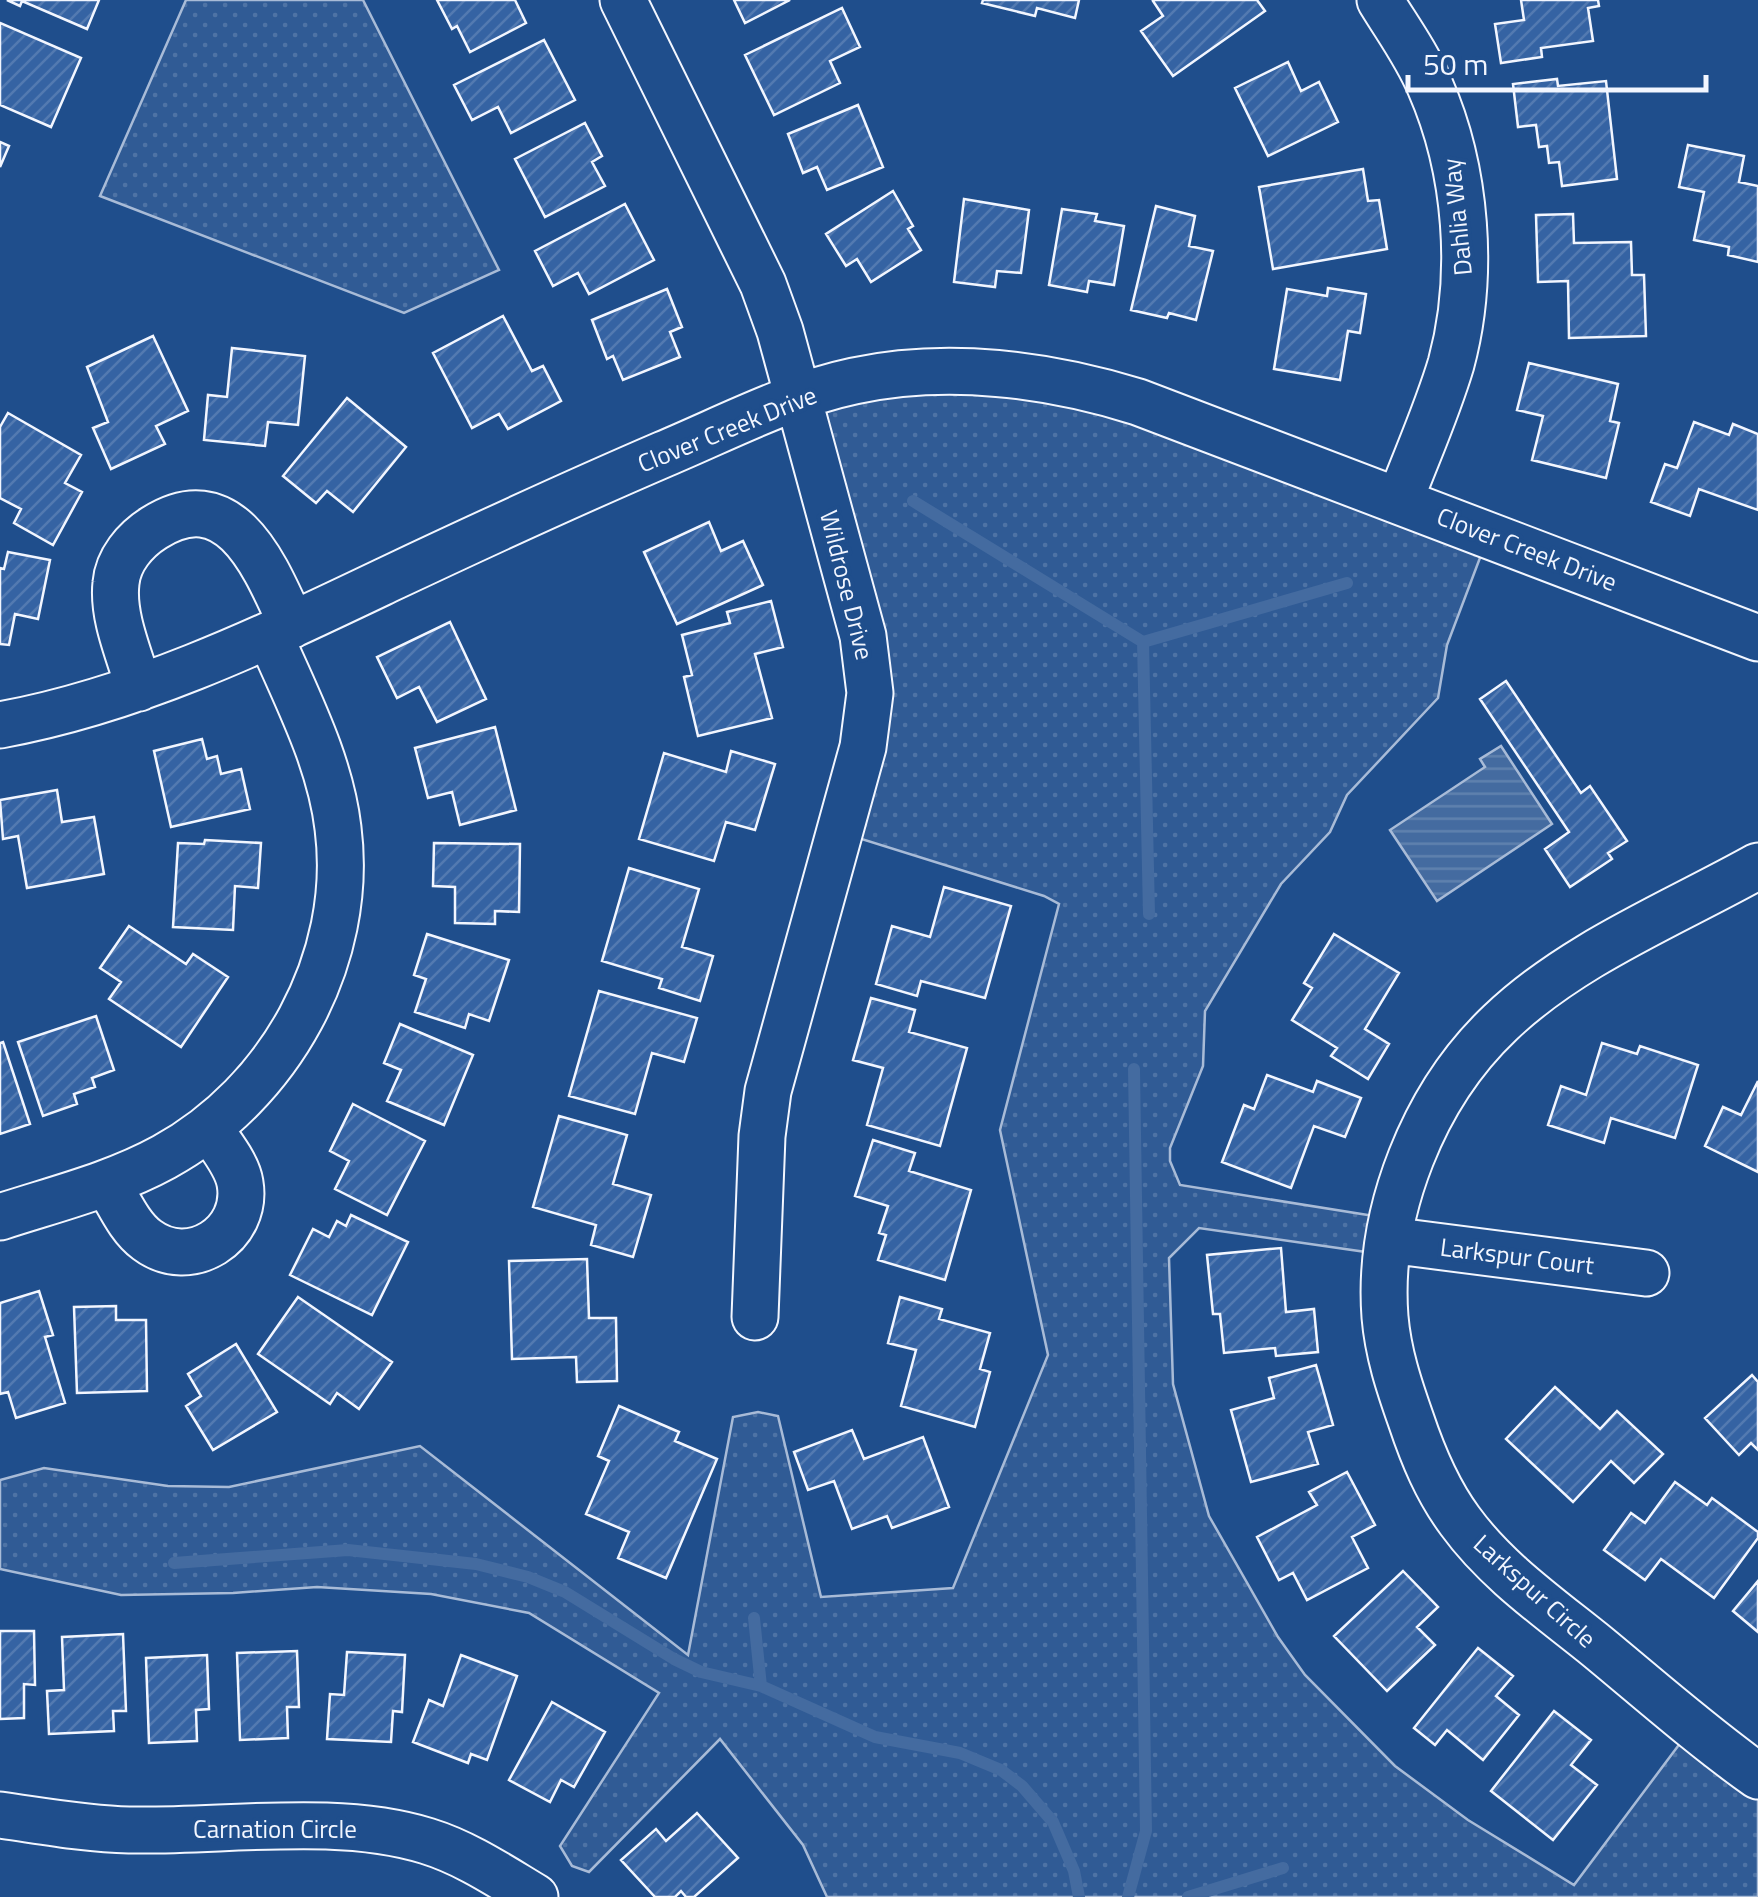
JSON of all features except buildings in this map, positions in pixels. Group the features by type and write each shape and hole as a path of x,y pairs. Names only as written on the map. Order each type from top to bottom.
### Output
{"street":[{"name":"Wildrose Drive","path":"623,0 763,284 855,601 866,654 870,694 862,748 768,1091 762,1136 756,1317"},
{"name":"Dahlia Way","path":"1380,0 1414,54 1436,100 1459,195 1464,263 1464,301 1451,362 1400,500"},
{"name":"Clover Creek Drive","path":"0,724 85,706 139,688 281,630 543,506 796,398 856,380 910,374 976,372 1057,381 1138,402 1758,638"},
{"path":"0,1216 108,1182 160,1160 210,1128 258,1082 293,1032 314,990 336,915 340,856 334,804 263,562 235,528 202,515 186,516 158,525 126,554 116,583 119,614 139,688"},
{"name":"Larkspur Circle","path":"1758,866 1598,953 1528,1000 1488,1034 1448,1086 1418,1143 1389,1240 1385,1315 1395,1373 1426,1464 1458,1519 1506,1572 1758,1776"},
{"path":"108,1182 134,1227 149,1242 178,1252 206,1248 232,1224 241,1193 236,1170 210,1128"},
{"name":"Larkspur Court","path":"1389,1240 1646,1273"},
{"name":"Carnation Circle","path":"0,1815 128,1830 342,1827 385,1831 464,1856 535,1897"}],"shaded area":[{"path":"186,0 363,0 499,270 404,313 100,196"},
{"path":"976,372 1489,534 1447,645 1438,698 1347,795 1330,832 1281,884 1205,1011 1203,1066 1170,1148 1170,1161 1180,1185 1393,1219 1387,1255 1199,1228 1169,1258 1173,1384 1209,1516 1278,1637 1305,1675 1395,1766 1468,1820 1574,1885 1693,1726 1758,1775 1758,1897 827,1897 803,1845 720,1739 589,1872 572,1866 560,1846 659,1693 529,1613 431,1594 317,1587 121,1595 0,1569 0,1480 44,1468 168,1486 229,1487 420,1446 688,1655 733,1417 758,1412 778,1416 821,1597 953,1588 1048,1355 1000,1130 1059,904 839,832 863,747 796,398"},
{"path":"1501,746 1552,824 1437,901 1390,830 1485,767 1480,759"}],"waterway":[{"path":"913,501 1143,642 1347,583"},
{"path":"1143,642 1149,914"},
{"path":"1128,1897 1146,1831 1134,1069"},
{"path":"174,1563 348,1550 476,1564 528,1577 565,1592 701,1672 761,1686 875,1737 960,1753 1001,1770 1022,1786 1053,1822 1074,1871 1079,1897"},
{"path":"754,1618 761,1686"},
{"path":"1188,1897 1283,1868"}]}
